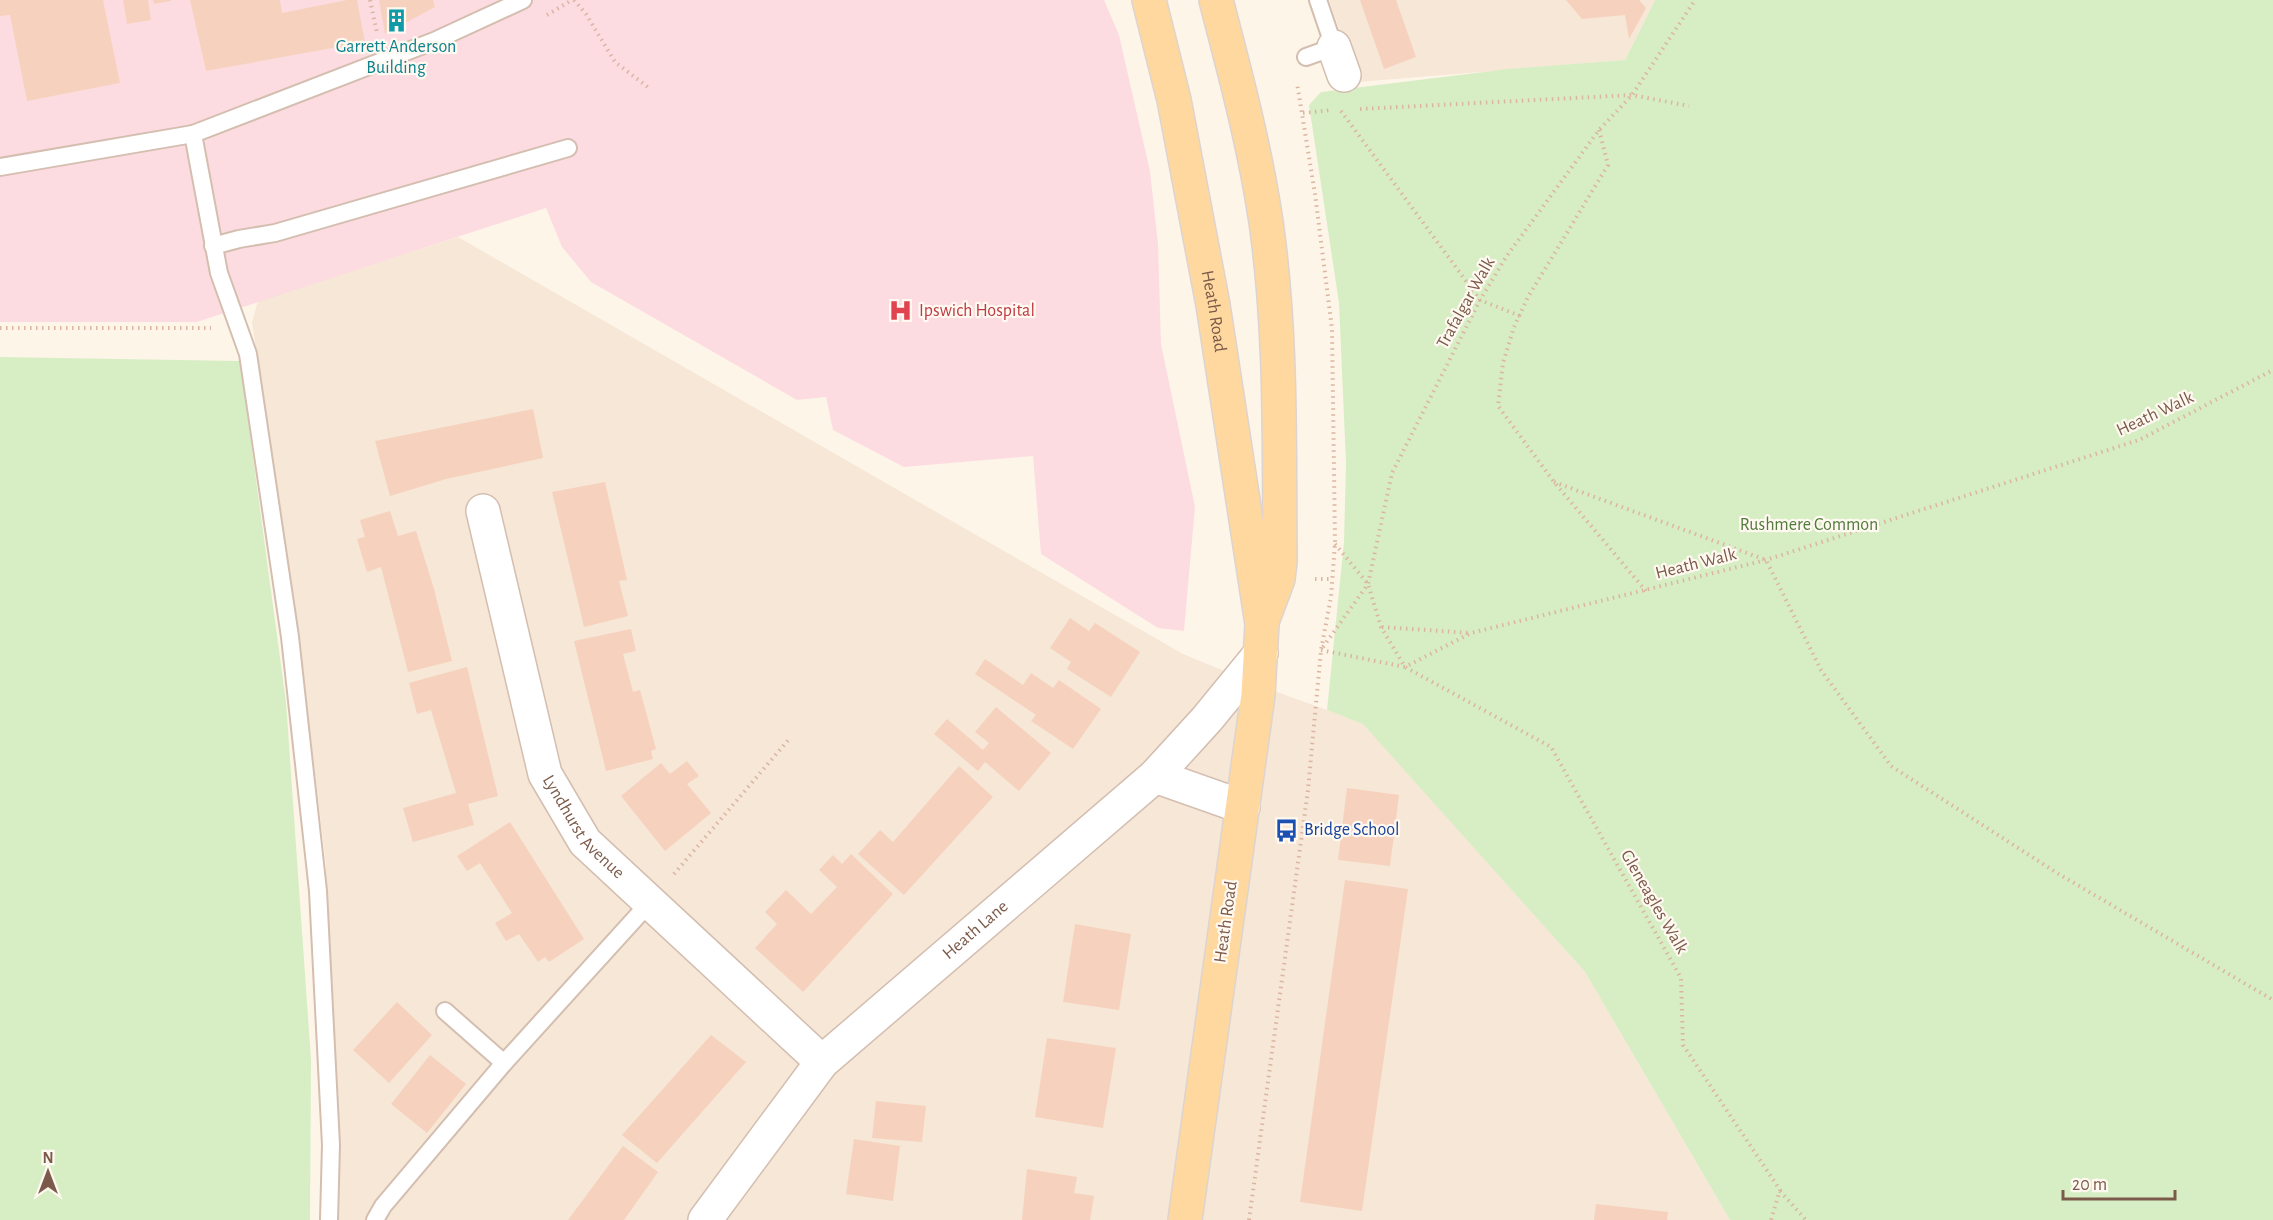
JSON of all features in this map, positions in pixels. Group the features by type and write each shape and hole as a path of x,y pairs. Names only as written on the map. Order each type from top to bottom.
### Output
{"main road":[{"name":"Heath Road","path":"1149,0 1174,100 1213,305 1262,638"},
{"name":"Heath Road","path":"1185,1220 1258,695 1262,638 1278,579 1280,562 1278,351 1266,222 1245,118 1216,0"}],"street":[{"name":"Lyndhurst Avenue","path":"483,511 545,774 585,842 822,1062"},
{"name":"Heath Lane","path":"705,1220 822,1062 1155,776 1208,719 1262,638"},
{"path":"1155,776 1243,807"}],"lane":[{"path":"0,167 193,134 434,41 523,0"},
{"path":"1318,0 1328,59"},
{"path":"193,134 219,273 248,354 290,637 318,891 331,1145 329,1220"},
{"path":"213,246 275,233 568,148"},
{"path":"375,1220 383,1206 504,1063 651,901"},
{"path":"445,1011 504,1063"}],"path":[{"path":"543,17 573,0 586,14 615,62 649,88"},
{"name":"Trafalgar Walk","path":"1321,650 1368,584 1392,474 1480,300 1506,257 1599,130 1632,95 1695,0"},
{"path":"1249,1220 1308,790 1321,650 1330,597 1335,543 1332,329 1297,82"},
{"path":"1303,113 1632,95 1689,106"},
{"path":"1340,110 1480,300 1520,316"},
{"path":"1599,130 1608,165 1528,297 1503,363 1498,406 1554,482 1646,591"},
{"path":"0,328 213,328 248,354"},
{"name":"Heath Walk","path":"1405,667 1471,633 1766,560 2139,440 2273,370"},
{"path":"1554,482 1766,560 1821,670 1891,766 2058,873 2273,1000"},
{"path":"1335,543 1368,584 1381,627 1405,667"},
{"path":"1381,627 1471,633"},
{"path":"1321,650 1405,667"},
{"name":"Gleneagles Walk","path":"1405,667 1551,747 1681,978 1683,1045 1780,1190 1806,1220"},
{"path":"651,901 790,738"},
{"path":"1770,1220 1780,1190"}],"shaded area":[{"name":"Ipswich Hospital","path":"0,0 1104,0 1119,35 1150,171 1158,244 1161,344 1195,507 1184,631 1158,628 1041,554 1033,456 904,467 833,430 826,397 797,400 591,282 562,247 546,208 197,322 0,322"},
{"path":"1329,0 1655,0 1625,60 1358,82"},
{"path":"458,237 1183,654 1263,687 1363,723 1585,972 1730,1220 331,1220 326,1017 326,865 297,622 252,322 258,301"}],"green space":[{"name":"Rushmere Common","path":"1655,0 2273,0 2273,1220 1730,1220 1585,972 1363,724 1327,710 1344,542 1346,463 1339,303 1309,105 1321,92 1508,69 1625,60"},
{"path":"0,357 240,361 286,702 311,1060 310,1220 0,1220"}],"building":[{"path":"0,0 103,0 120,83 27,101 10,15 0,16"},
{"path":"123,0 148,0 151,20 127,24"},
{"path":"153,0 171,0 171,1 154,4"},
{"path":"190,0 280,0 282,13 357,0 365,42 206,71"},
{"name":"Garrett Anderson Building","path":"379,0 433,0 435,7 385,34"},
{"path":"1360,0 1396,0 1416,57 1384,69"},
{"path":"1566,0 1639,0 1646,8 1629,39 1625,15 1582,19"},
{"path":"533,409 543,458 446,479 390,496 375,441"},
{"path":"605,482 627,580 619,581 628,616 584,627 552,492"},
{"path":"390,511 398,536 416,531 434,589 452,661 408,672 381,567 367,572 357,539 365,537 360,520"},
{"path":"1070,618 1089,631 1095,623 1140,652 1111,697 1067,669 1071,662 1050,648"},
{"path":"631,629 636,651 623,654 633,692 640,690 656,749 651,751 653,759 606,771 574,641"},
{"path":"985,659 1023,685 1031,673 1053,688 1059,680 1101,709 1073,749 1031,721 1036,715 975,674"},
{"path":"467,667 498,796 468,804 474,825 413,842 403,808 456,793 431,710 417,714 409,683"},
{"path":"996,707 1051,753 1019,791 985,762 978,771 934,734 947,719 983,750 989,743 975,732"},
{"path":"687,761 699,776 687,784 711,813 665,851 621,796 661,763 670,774"},
{"path":"959,766 993,797 904,895 858,854 880,830 893,842"},
{"path":"1347,788 1399,795 1390,866 1338,860"},
{"path":"510,822 584,939 549,962 545,957 538,962 519,934 506,941 495,923 512,913 480,863 467,871 457,856"},
{"path":"851,854 893,894 803,992 755,948 777,924 765,912 786,890 811,914 837,887 819,870 833,855 842,864"},
{"path":"1345,880 1408,889 1362,1211 1300,1202"},
{"path":"1075,924 1131,934 1119,1010 1063,1002"},
{"path":"397,1002 432,1035 389,1083 353,1050"},
{"path":"711,1035 746,1062 657,1163 622,1135"},
{"path":"1047,1038 1116,1048 1103,1128 1035,1117"},
{"path":"430,1055 466,1084 427,1133 391,1104"},
{"path":"876,1101 926,1106 922,1142 872,1138"},
{"path":"854,1139 900,1146 893,1201 846,1194"},
{"path":"623,1146 658,1172 624,1220 568,1220"},
{"path":"1027,1169 1077,1177 1074,1193 1094,1196 1090,1220 1022,1220"},
{"path":"1596,1204 1668,1212 1667,1220 1594,1220"}],"place":[{"name":"Garrett Anderson Building","path":"396,21"},
{"name":"Ipswich Hospital","path":"901,311"},
{"name":"Bridge School","path":"1286,830"}]}
